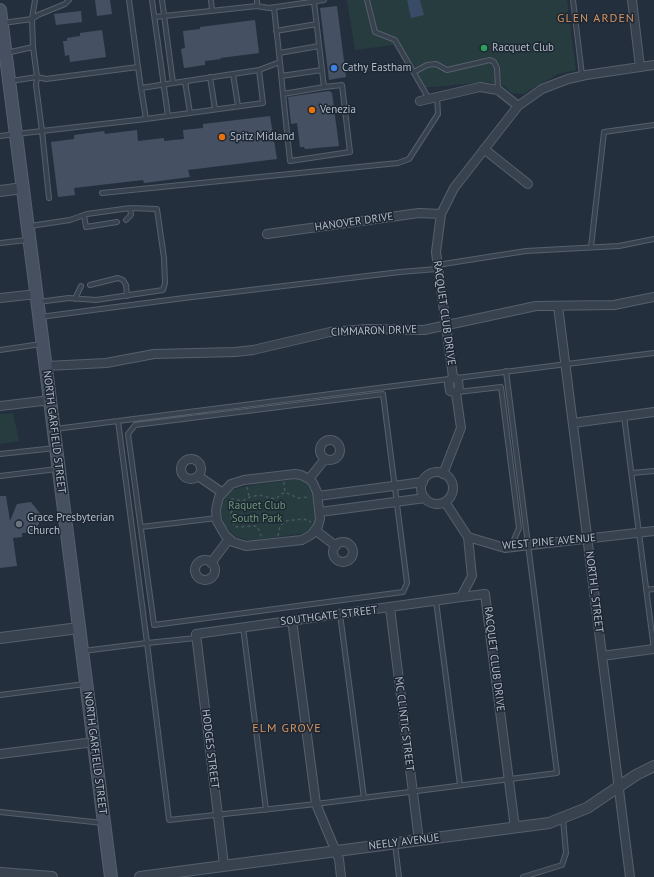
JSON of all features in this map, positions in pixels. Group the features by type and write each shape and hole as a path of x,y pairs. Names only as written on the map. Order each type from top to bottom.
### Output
{"main road":[{"name":"NORTH GARFIELD STREET","path":"0,10 6,53 5,82 16,134 111,877"}],"street":[{"path":"632,0 640,67"},
{"name":"RACQUET CLUB DRIVE","path":"443,474 461,428 456,393 459,390 458,380 453,377 447,326 437,267 436,240 441,214 454,188 518,106 542,89 582,75 654,65"},
{"path":"420,101 480,87 498,90 518,106"},
{"path":"484,149 528,184"},
{"path":"0,191 23,188"},
{"name":"HANOVER DRIVE","path":"267,234 419,213 441,214"},
{"name":"CIMMARON DRIVE","path":"46,366 106,363 154,354 213,354 247,351 330,332 368,329 424,330 520,309 558,306 614,305 654,297"},
{"path":"0,298 37,298"},
{"name":"NORTH L STREET","path":"558,306 630,877"},
{"path":"0,406 51,400"},
{"path":"573,423 654,412"},
{"path":"309,479 325,458"},
{"path":"320,512 425,498 436,504 445,502 451,497 453,489 450,480 443,474 434,473 426,478 423,482 422,491 425,498"},
{"path":"295,474 309,479 315,487 318,496 320,512 320,519 312,527 311,536 302,540 252,546 241,545 228,539 221,530 217,518 217,505 231,484 244,480 295,474"},
{"path":"198,476 225,495"},
{"path":"318,496 423,482"},
{"path":"445,502 468,537 472,576 461,598"},
{"path":"312,527 336,546"},
{"name":"WEST PINE AVENUE","path":"468,537 496,546 511,547 654,531"},
{"path":"211,563 228,539"},
{"name":"RACQUET CLUB DRIVE","path":"461,598 485,594 515,828"},
{"name":"SOUTHGATE STREET","path":"196,636 243,627 461,598"},
{"name":"MC CLINTIC STREET","path":"390,608 419,841"},
{"path":"292,620 316,804 336,851 341,877"},
{"path":"0,638 79,628"},
{"name":"HODGES STREET","path":"196,636 224,865"},
{"path":"602,656 654,650"},
{"path":"0,754 94,742"},
{"name":"NEELY AVENUE","path":"140,877 549,823 563,819 587,808 636,775 654,766"},
{"path":"0,873 52,877"}],"lane":[{"path":"35,0 32,19 49,198"},
{"path":"2,23 32,19 65,4 69,0"},
{"path":"129,0 146,119"},
{"path":"152,0 168,116"},
{"path":"162,0 173,83"},
{"path":"211,0 212,11"},
{"path":"256,0 257,6"},
{"path":"154,18 257,6 274,8 323,0"},
{"path":"367,0 375,32 395,40 429,99"},
{"path":"573,0 582,75"},
{"path":"314,2 324,87"},
{"path":"274,8 290,161 350,152 342,86 324,87 283,94"},
{"path":"276,31 317,24"},
{"path":"279,53 319,46"},
{"path":"6,53 34,47"},
{"path":"414,72 427,64 436,64 447,70 490,60 494,62 497,68 498,90"},
{"path":"141,88 259,70 280,62"},
{"path":"5,82 37,77 46,79 138,67"},
{"path":"0,136 146,119 263,103 259,70"},
{"path":"281,76 322,70"},
{"path":"233,74 238,106"},
{"path":"210,77 215,109"},
{"path":"186,81 190,113"},
{"path":"102,194 398,163 409,159 438,114 437,96"},
{"path":"591,248 604,132 654,126"},
{"path":"28,226 70,220 84,215 130,208 157,209 166,283 164,290 96,300 37,298"},
{"path":"126,220 131,215 130,208"},
{"path":"84,215 86,227 117,222"},
{"path":"0,243 30,240"},
{"path":"40,317 437,267 526,251 619,246 654,240"},
{"path":"90,285 118,278 123,280 126,284 127,296"},
{"path":"76,299 81,286"},
{"path":"0,350 43,344"},
{"path":"54,429 453,377 654,353"},
{"path":"118,421 169,820 218,816 364,798 509,778 557,773 506,371"},
{"path":"456,393 501,387 519,528 511,547"},
{"path":"383,394 395,486 407,583 404,592 154,625 128,434 135,425 383,394"},
{"path":"624,416 654,650"},
{"path":"0,454 56,448"},
{"path":"0,476 59,469"},
{"path":"632,473 654,471"},
{"path":"141,527 217,518"},
{"path":"646,590 654,589"},
{"path":"436,601 460,785"},
{"path":"340,614 364,798"},
{"path":"243,627 266,810"},
{"path":"82,651 196,636"},
{"path":"0,695 87,684"},
{"path":"0,812 104,823"},
{"path":"523,877 562,865 566,853 563,819"},
{"path":"395,844 399,877"}],"path":[{"path":"278,483 284,482 285,492"},
{"path":"243,487 254,486"},
{"path":"247,487 250,497"},
{"path":"225,495 231,499 242,501 250,497 262,495 275,499 285,492"},
{"path":"285,492 298,498 311,497 312,503"},
{"path":"231,499 232,511 230,514 235,531"},
{"path":"278,536 280,526 285,521 304,519 312,527 314,520"},
{"path":"235,527 257,526 262,538"},
{"path":"273,537 285,535"},
{"path":"256,539 267,538"}],"green space":[{"name":"Racquet Club","path":"347,0 567,0 576,70 558,74 523,94 512,93 504,86 488,82 420,88 393,45 355,50"},
{"path":"13,413 19,441 0,444 0,414"},
{"name":"Raquet Club South Park","path":"296,479 305,482 312,490 315,522 305,533 250,541 235,536 226,528 222,517 222,507 227,494 233,490 246,486"}],"water":[{"path":"407,0 420,0 424,15 411,18"}],"building":[{"path":"95,0 110,0 112,14 97,16"},
{"path":"337,6 346,77 329,80 320,8"},
{"path":"81,11 82,22 56,25 54,14"},
{"path":"255,20 259,53 205,61 205,65 184,68 181,49 185,48 183,31 200,29 200,27"},
{"path":"102,30 106,57 70,62 69,55 65,56 63,41 67,41 67,38 80,36 80,33"},
{"name":"Venezia","path":"329,91 332,93 339,146 305,149 304,147 300,147 297,123 291,124 288,97"},
{"path":"270,116 277,159 188,170 190,177 144,183 143,180 74,188 75,195 58,197 51,142 74,139 74,135 104,131 105,134 137,130 138,141 164,138 164,141 184,139 183,130 203,128 203,124"},
{"name":"Grace Presbyterian Church","path":"0,496 6,496 10,521 17,504 31,502 42,516 35,532 22,533 22,537 13,538 17,566 0,568"}],"place":[{"name":"Racquet Club","path":"484,48"},
{"name":"Cathy Eastham","path":"334,68"},
{"name":"Venezia","path":"312,110"},
{"name":"Spitz Midland","path":"222,137"},
{"name":"Grace Presbyterian Church","path":"19,524"}],"district":[{"name":"GLEN ARDEN","path":"596,19"},
{"name":"ELM GROVE","path":"287,729"}]}
